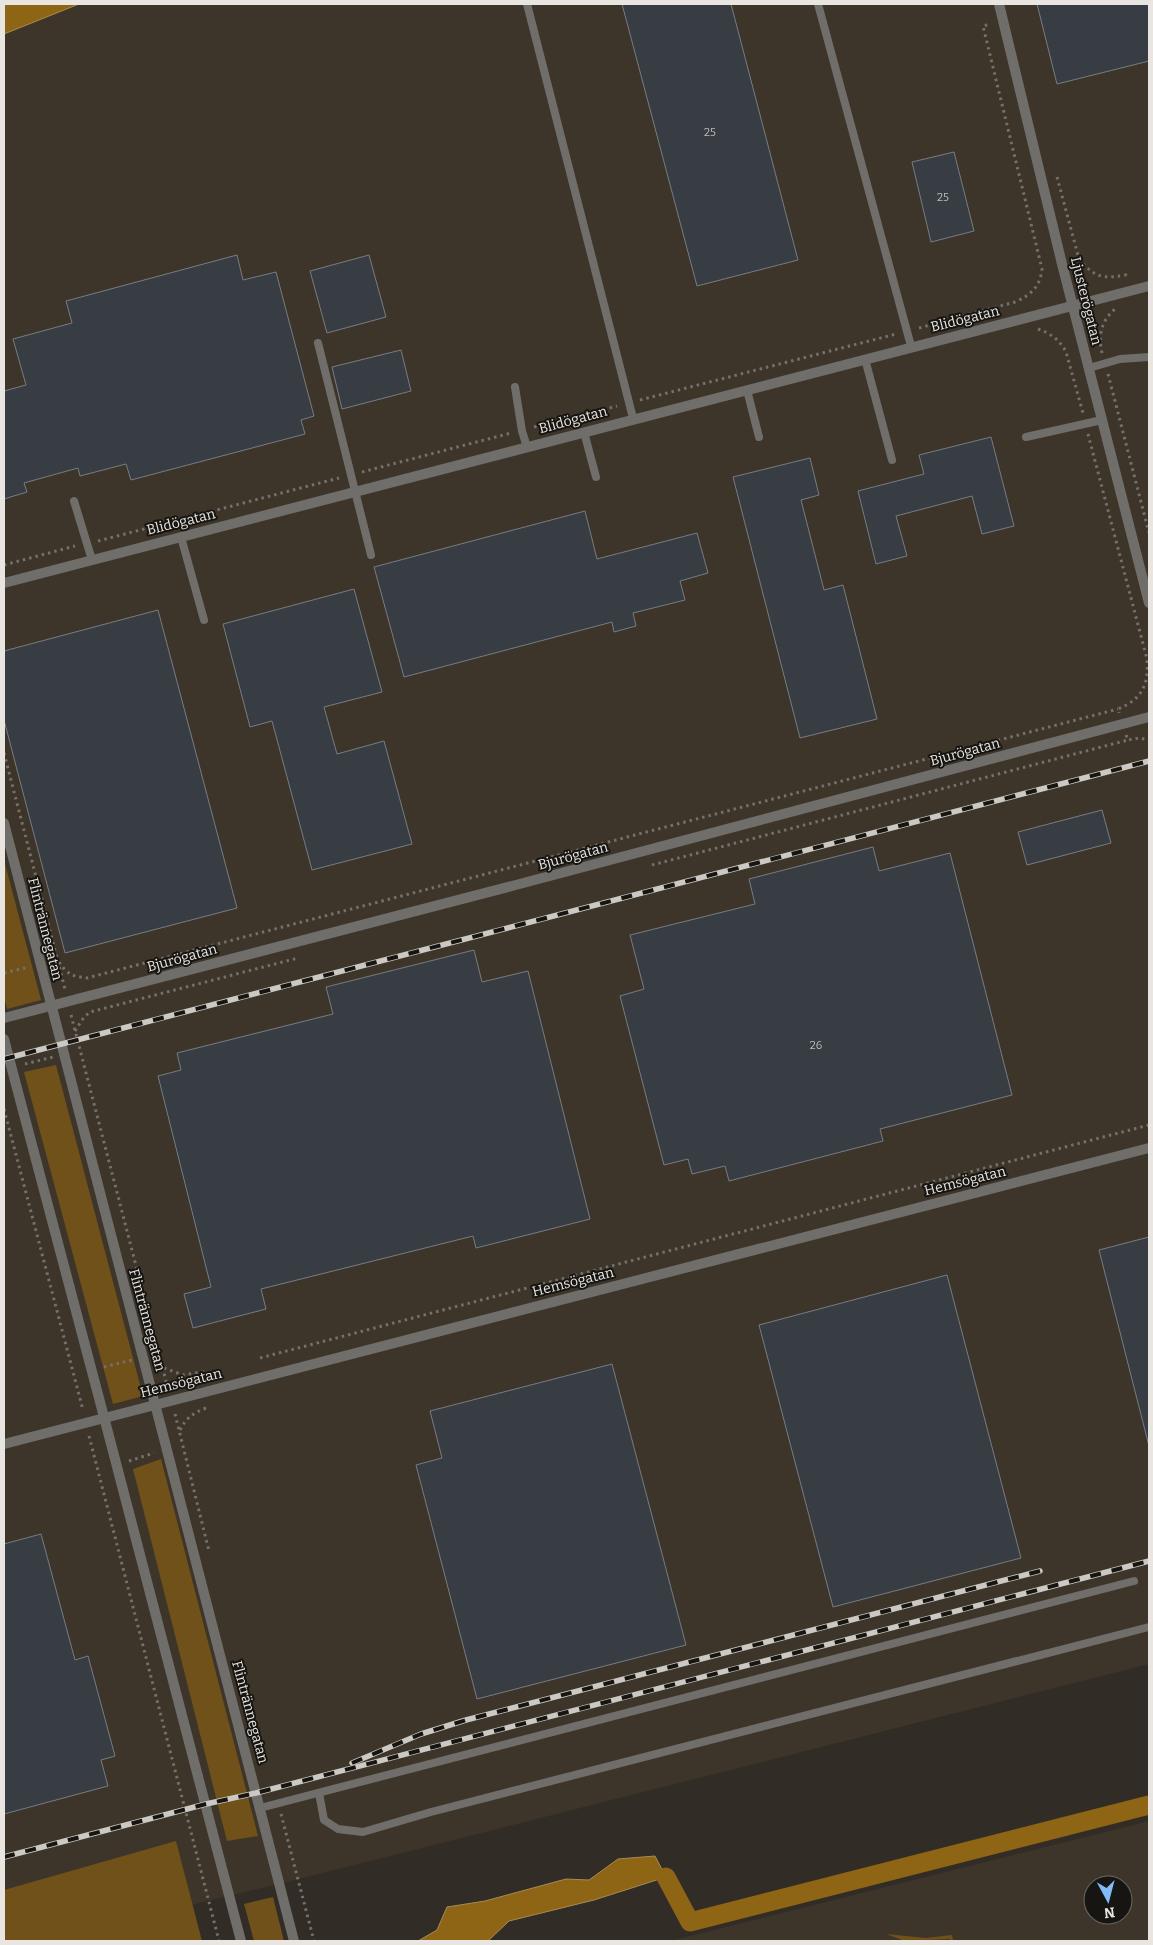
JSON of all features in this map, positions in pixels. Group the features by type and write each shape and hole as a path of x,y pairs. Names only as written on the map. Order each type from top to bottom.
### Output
{"street":[{"name":"Ljusterögatan","path":"1000,4 1073,306 1149,603"},
{"name":"Blidögatan","path":"4,582 1149,286"},
{"name":"Bjurögatan","path":"4,1018 1149,717"},
{"name":"Flintrännegatan","path":"4,823 50,1007 143,1357 294,1941"},
{"path":"4,1039 242,1941"},
{"name":"Hemsögatan","path":"4,1444 1149,1148"}],"lane":[{"path":"527,4 633,418"},
{"path":"818,4 911,346"},
{"path":"318,344 371,555"},
{"path":"1089,368 1105,362 1149,357"},
{"path":"865,359 892,460"},
{"path":"515,387 522,431 527,447"},
{"path":"747,390 759,437"},
{"path":"1026,437 1102,420"},
{"path":"584,432 596,477"},
{"path":"74,501 92,560"},
{"path":"181,537 204,620"},
{"path":"260,1808 1134,1581"},
{"path":"319,1793 324,1820 338,1829 363,1832 431,1812 1149,1628"}],"path":[{"path":"4,565 908,331 1016,302 1028,296 1036,288 1041,278 1042,268 983,26 1004,21"},
{"path":"1056,173 1079,259 1087,269 1098,276 1108,278 1126,275 1130,291"},
{"path":"1119,307 1113,310 1104,322 1100,334 1100,344 1149,533"},
{"path":"57,960 66,972 87,978 1118,709 1136,699 1144,689 1148,674 1148,659 1066,352 1062,343 1050,334 1034,329"},
{"path":"1118,709 1128,740 1139,738 1149,740"},
{"path":"4,753 184,1445 211,1560"},
{"path":"4,973 57,960"},
{"path":"11,1068 80,1050"},
{"path":"4,1109 219,1941"},
{"path":"260,1358 1149,1125"},
{"path":"74,1375 159,1352"},
{"path":"163,1368 183,1375 208,1371"},
{"path":"180,1431 186,1420 195,1412 210,1406"},
{"path":"98,1469 184,1445"},
{"path":"278,1804 314,1941"}],"shaded area":[{"path":"4,4 79,4 4,34"},
{"path":"79,4 1149,4 1149,1664 319,1874 42,1941 4,1941 4,34"},
{"path":"4,860 41,1000 7,1009 4,996"},
{"path":"56,1065 143,1396 113,1404 24,1072"},
{"path":"161,1459 258,1836 227,1841 133,1469"},
{"path":"1149,1821 1149,1941 670,1941"},
{"path":"176,1841 202,1941 4,1941 4,1890"},
{"path":"655,1856 666,1877 594,1900 509,1921 488,1941 418,1941 437,1930 447,1907 485,1901 566,1879 589,1880 618,1859"},
{"path":"273,1897 284,1941 254,1941 244,1904"},
{"path":"886,1934 926,1938 952,1935 953,1941 950,1941 950,1939 905,1941"}],"building":[{"path":"622,4 731,4 798,260 697,286"},
{"path":"1037,4 1149,4 1149,61 1057,84"},
{"path":"954,152 974,231 931,242 912,162"},
{"path":"237,255 243,280 276,272 314,416 301,420 305,434 131,480 126,464 80,476 78,468 24,483 27,492 4,499 4,391 26,385 13,339 72,323 66,301"},
{"path":"369,255 386,317 327,333 310,271"},
{"path":"401,350 411,391 342,409 332,367"},
{"path":"991,437 1014,526 982,534 972,496 896,516 907,556 876,564 858,491 924,474 919,455"},
{"path":"810,458 819,495 801,500 824,590 843,585 877,719 800,738 733,477"},
{"path":"585,511 597,559 697,533 708,573 680,581 685,600 633,613 636,626 614,632 612,622 404,677 374,567"},
{"path":"354,589 382,692 324,707 337,754 384,741 412,844 312,870 272,721 250,727 223,624"},
{"path":"158,610 237,908 65,953 4,720 4,651"},
{"path":"1102,810 1111,843 1027,865 1018,832"},
{"path":"873,847 879,871 950,853 1012,1095 880,1129 883,1141 729,1181 725,1166 692,1174 688,1159 664,1165 620,996 644,989 630,935 755,904 749,879"},
{"path":"474,950 482,982 528,971 590,1219 476,1248 473,1236 261,1289 266,1309 193,1328 184,1294 211,1287 158,1076 181,1070 177,1053 333,1014 326,987"},
{"path":"1149,1237 1149,1446 1099,1250"},
{"path":"947,1275 1021,1558 833,1607 759,1325"},
{"path":"612,1364 686,1645 477,1699 416,1465 442,1458 430,1411"},
{"path":"41,1534 75,1660 88,1656 115,1756 101,1760 108,1786 4,1814 4,1544"}],"waterway":[{"path":"666,1877 690,1922 1149,1805"}],"railway":[{"path":"4,1059 1149,761"},
{"path":"4,1857 1149,1561"},
{"path":"352,1763 421,1734 466,1720 1040,1571"}]}
